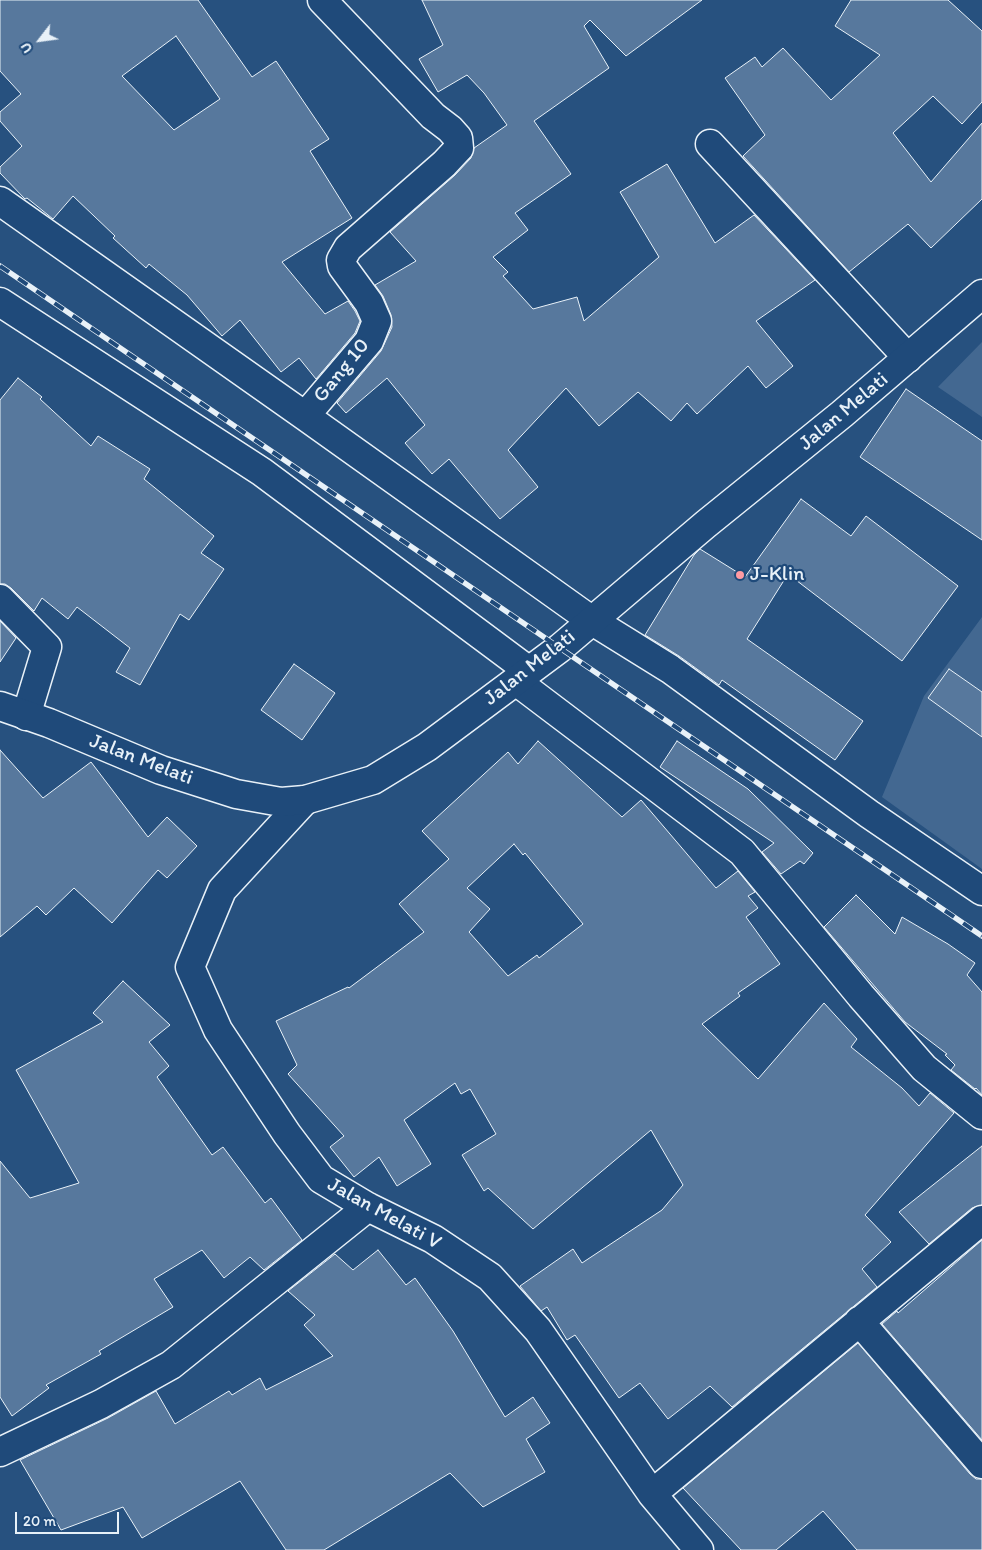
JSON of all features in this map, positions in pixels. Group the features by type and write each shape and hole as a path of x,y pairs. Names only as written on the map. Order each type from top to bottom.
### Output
{"street":[{"name":"Gang 10","path":"322,0 433,116 450,129 458,138 459,148 444,164 355,241 341,260 342,266 369,303 377,321 369,341 305,416 591,620 670,669 869,814 982,892"},
{"path":"710,144 908,358"},
{"path":"0,201 305,416"},
{"name":"Jalan Melati","path":"0,706 49,723 161,770 236,794 280,802 305,800 373,780 427,747 560,648 706,524 842,414 982,294"},
{"path":"0,302 262,472 742,852 861,996 924,1068 982,1115"},
{"path":"0,599 47,647 26,716"},
{"name":"Jalan Melati V","path":"305,800 222,890 190,967 218,1030 287,1134 321,1179 368,1208 433,1239 490,1277 538,1330 652,1494 699,1550"},
{"path":"0,1452 101,1404 171,1365 368,1208"},
{"path":"652,1494 858,1321 982,1220"},
{"path":"858,1321 982,1464"}],"shaded area":[{"path":"982,342 982,417 938,387"},
{"path":"982,617 982,869 882,797 924,696"}],"building":[{"path":"0,0 198,0 252,77 276,61 329,139 310,151 352,218 282,262 325,314 348,301 360,321 355,333 316,379 299,358 281,372 240,320 222,336 187,295 149,264 146,268 113,238 115,236 73,196 53,219 27,198 25,199 0,173 0,167 22,146 0,121 0,112 21,94 0,71","holes":["176,36 220,99 174,130 122,76"]},
{"path":"422,0 702,0 626,56 590,20 584,26 609,68 534,121 571,174 515,213 528,230 493,257 508,272 503,276 533,309 577,297 584,321 659,257 620,192 667,164 715,243 754,215 815,280 756,321 793,366 766,388 748,366 697,414 687,403 671,421 638,392 599,426 566,388 508,450 538,487 500,519 449,459 432,474 405,443 425,425 387,378 346,413 337,403 381,351 392,327 391,315 383,296 375,285 416,261 390,232 455,175 471,158 474,148 507,125 484,93 467,75 438,92 419,59 443,45"},
{"path":"851,0 948,0 982,31 982,102 962,124 933,96 893,133 931,182 982,123 982,199 931,248 908,224 849,272 743,156 765,135 725,78 755,57 762,67 783,48 831,100 880,55 835,26"},
{"path":"18,378 42,397 40,399 91,446 98,436 150,469 144,479 214,536 201,553 224,569 189,620 180,614 140,685 116,672 130,648 77,607 68,619 42,598 34,611 11,588 5,584 0,584 0,400"},
{"path":"906,389 982,441 982,540 860,457"},
{"path":"801,499 851,536 866,516 958,586 902,661 788,574 747,639 863,721 835,760 722,680 719,685 679,656 645,635 694,555 700,549 745,577"},
{"path":"0,621 16,638 0,662"},
{"path":"294,664 335,693 302,740 261,710"},
{"path":"949,669 982,692 982,737 928,698"},
{"path":"538,741 622,817 641,800 716,888 738,871 755,892 748,896 758,908 746,917 780,964 738,993 740,996 702,1024 758,1079 824,1003 857,1039 851,1047 902,1088 919,1106 930,1093 954,1113 865,1215 891,1242 862,1269 877,1287 732,1407 710,1386 668,1419 640,1383 619,1398 575,1335 567,1340 547,1307 541,1311 520,1286 573,1249 582,1263 662,1210 683,1185 651,1130 533,1229 488,1188 484,1191 462,1155 496,1134 470,1089 461,1094 455,1083 404,1120 431,1164 397,1186 379,1157 354,1177 330,1147 344,1136 288,1074 297,1065 276,1021 349,988 424,932 399,904 449,859 422,831 508,752 518,764","holes":["514,844 523,855 525,853 583,924 539,958 537,955 508,976 469,932 490,909 467,888"]},
{"path":"677,741 748,789 813,853 804,864 800,861 781,874 762,852 774,843 660,767"},
{"path":"0,750 43,798 91,762 148,837 167,817 197,846 167,878 158,870 112,923 74,888 46,915 37,906 0,937"},
{"path":"856,895 895,934 902,917 948,944 975,963 967,975 982,992 982,1095 976,1088 951,1070 955,1065 945,1055 947,1054 905,1022 824,927"},
{"path":"123,981 170,1025 149,1042 169,1066 157,1077 212,1155 223,1147 265,1203 271,1198 302,1240 264,1270 250,1257 224,1278 202,1250 154,1279 173,1307 99,1351 101,1354 46,1385 49,1388 12,1416 0,1397 0,1161 30,1198 79,1183 16,1070 103,1022 93,1013"},
{"path":"982,1146 982,1205 972,1208 929,1244 899,1212"},
{"path":"982,1240 982,1440 882,1324 897,1311 898,1313"},
{"path":"378,1250 406,1285 415,1278 453,1331 505,1417 533,1397 550,1423 526,1439 545,1472 483,1507 450,1473 324,1550 286,1550 240,1481 142,1538 123,1507 61,1530 20,1460 108,1418 156,1391 175,1424 229,1391 232,1395 260,1378 266,1390 333,1356 304,1325 315,1315 288,1291 335,1254 353,1270"},
{"path":"858,1343 970,1474 976,1479 982,1479 982,1550 857,1550 823,1511 776,1550 741,1550 683,1488"}],"railway":[{"path":"0,266 982,936"}],"place":[{"name":"J-Klin","path":"740,575"}]}
